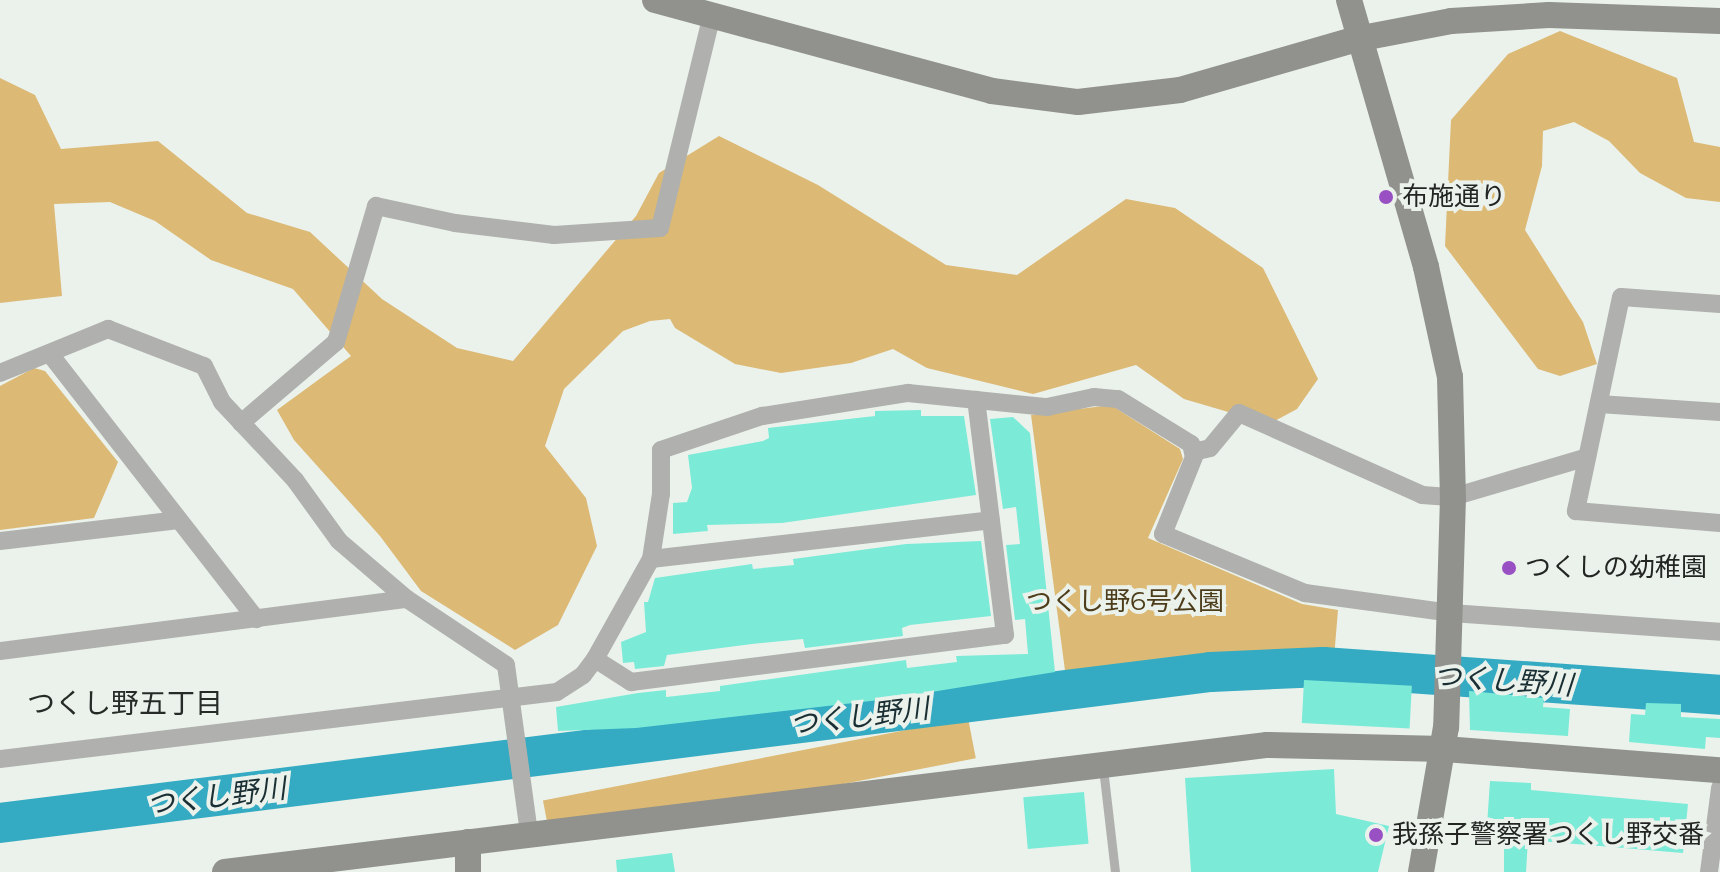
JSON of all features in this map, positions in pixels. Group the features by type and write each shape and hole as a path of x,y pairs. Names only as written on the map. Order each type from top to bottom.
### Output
{"street":[{"path":"655,0 992,91 1078,102 1180,90 1357,39 1484,17 1720,21"},
{"path":"1349,0 1357,39 1446,348 1453,497 1451,613 1444,749 1421,872"},
{"path":"241,423 336,342 376,206 455,223 554,235 660,228 712,15"},
{"path":"1720,304 1621,297 1576,511 1720,523"},
{"path":"0,373 108,329 204,366 222,402 295,480 339,541 407,599 506,665 529,834"},
{"path":"50,354 256,619"},
{"path":"0,759 557,692 583,675 595,659 651,559 661,494 661,450 762,416 908,393 1047,407 1094,397 1118,399 1191,444 1193,452 1163,534 1305,593 1451,613 1720,632"},
{"path":"595,659 631,682 1005,635 976,400"},
{"path":"1599,404 1720,412"},
{"path":"1193,452 1210,448 1239,413 1422,495 1453,497 1587,457"},
{"path":"0,541 179,520"},
{"path":"651,559 991,520"},
{"path":"0,651 407,599"},
{"path":"225,872 1103,762 1267,745 1444,749 1720,770"},
{"path":"1709,872 1720,788"},
{"path":"468,842 468,872"}],"lane":[{"path":"1103,762 1115,872"}],"green space":[{"path":"1560,31 1677,78 1694,142 1720,147 1720,202 1686,198 1640,173 1609,141 1574,122 1543,131 1542,166 1525,230 1583,322 1597,364 1560,376 1538,369 1445,246 1451,120 1508,54"},
{"path":"0,78 35,95 61,149 158,141 247,213 310,232 382,299 457,348 513,361 636,216 659,173 719,136 818,185 946,265 1017,275 1126,199 1175,208 1263,268 1318,379 1297,409 1269,424 1184,399 1136,365 1033,394 927,368 893,349 851,363 781,373 735,364 675,328 670,319 650,321 623,331 564,389 545,446 586,498 597,546 558,625 515,650 421,591 380,536 294,440 277,410 351,356 293,289 211,260 155,221 110,202 54,204 62,296 0,303"},
{"path":"34,368 45,371 118,462 94,518 0,530 0,386"},
{"name":"つくし野6号公園","path":"1114,407 1180,449 1183,459 1148,538 1302,604 1338,610 1334,658 1175,664 1066,678 1031,415"},
{"path":"968,718 976,758 551,841 543,801"}],"building":[{"path":"921,410 921,416 964,416 976,495 782,523 707,525 708,531 673,534 673,503 687,502 692,488 688,455 763,441 769,438 768,428 875,416 875,411"},
{"path":"1013,417 1030,433 1055,672 888,699 636,728 558,731 556,707 638,693 666,690 666,697 720,691 720,686 906,660 907,668 957,662 956,656 1028,654 1025,619 1015,620 1006,545 1020,544 1016,507 1003,509 990,419"},
{"path":"981,541 991,616 910,625 902,628 903,636 805,648 803,639 752,644 667,655 664,666 635,669 634,662 623,663 621,642 646,632 644,602 648,602 655,578 752,564 753,569 794,565 793,559 906,544"},
{"path":"1304,680 1412,686 1410,729 1302,723"},
{"path":"1469,691 1544,698 1543,707 1570,709 1568,736 1470,730"},
{"path":"1646,703 1681,704 1681,717 1720,719 1720,738 1706,737 1705,749 1629,742 1631,714 1645,715"},
{"path":"1334,769 1336,814 1389,826 1378,872 1191,872 1185,778"},
{"path":"1490,781 1531,783 1531,790 1688,804 1683,853 1528,840 1526,872 1504,872 1504,841 1486,840"},
{"path":"1084,792 1089,844 1028,849 1023,797"},
{"path":"672,853 675,872 617,872 616,860"}],"waterway":[{"name":"つくし野川","path":"0,823 1211,672 1323,667 1720,695"}],"place":[{"name":"布施通り","path":"1386,197"},
{"name":"つくしの幼稚園","path":"1509,568"},
{"name":"我孫子警察署つくし野交番","path":"1376,835"}],"district":[{"name":"つくし野五丁目","path":"125,703"}]}
